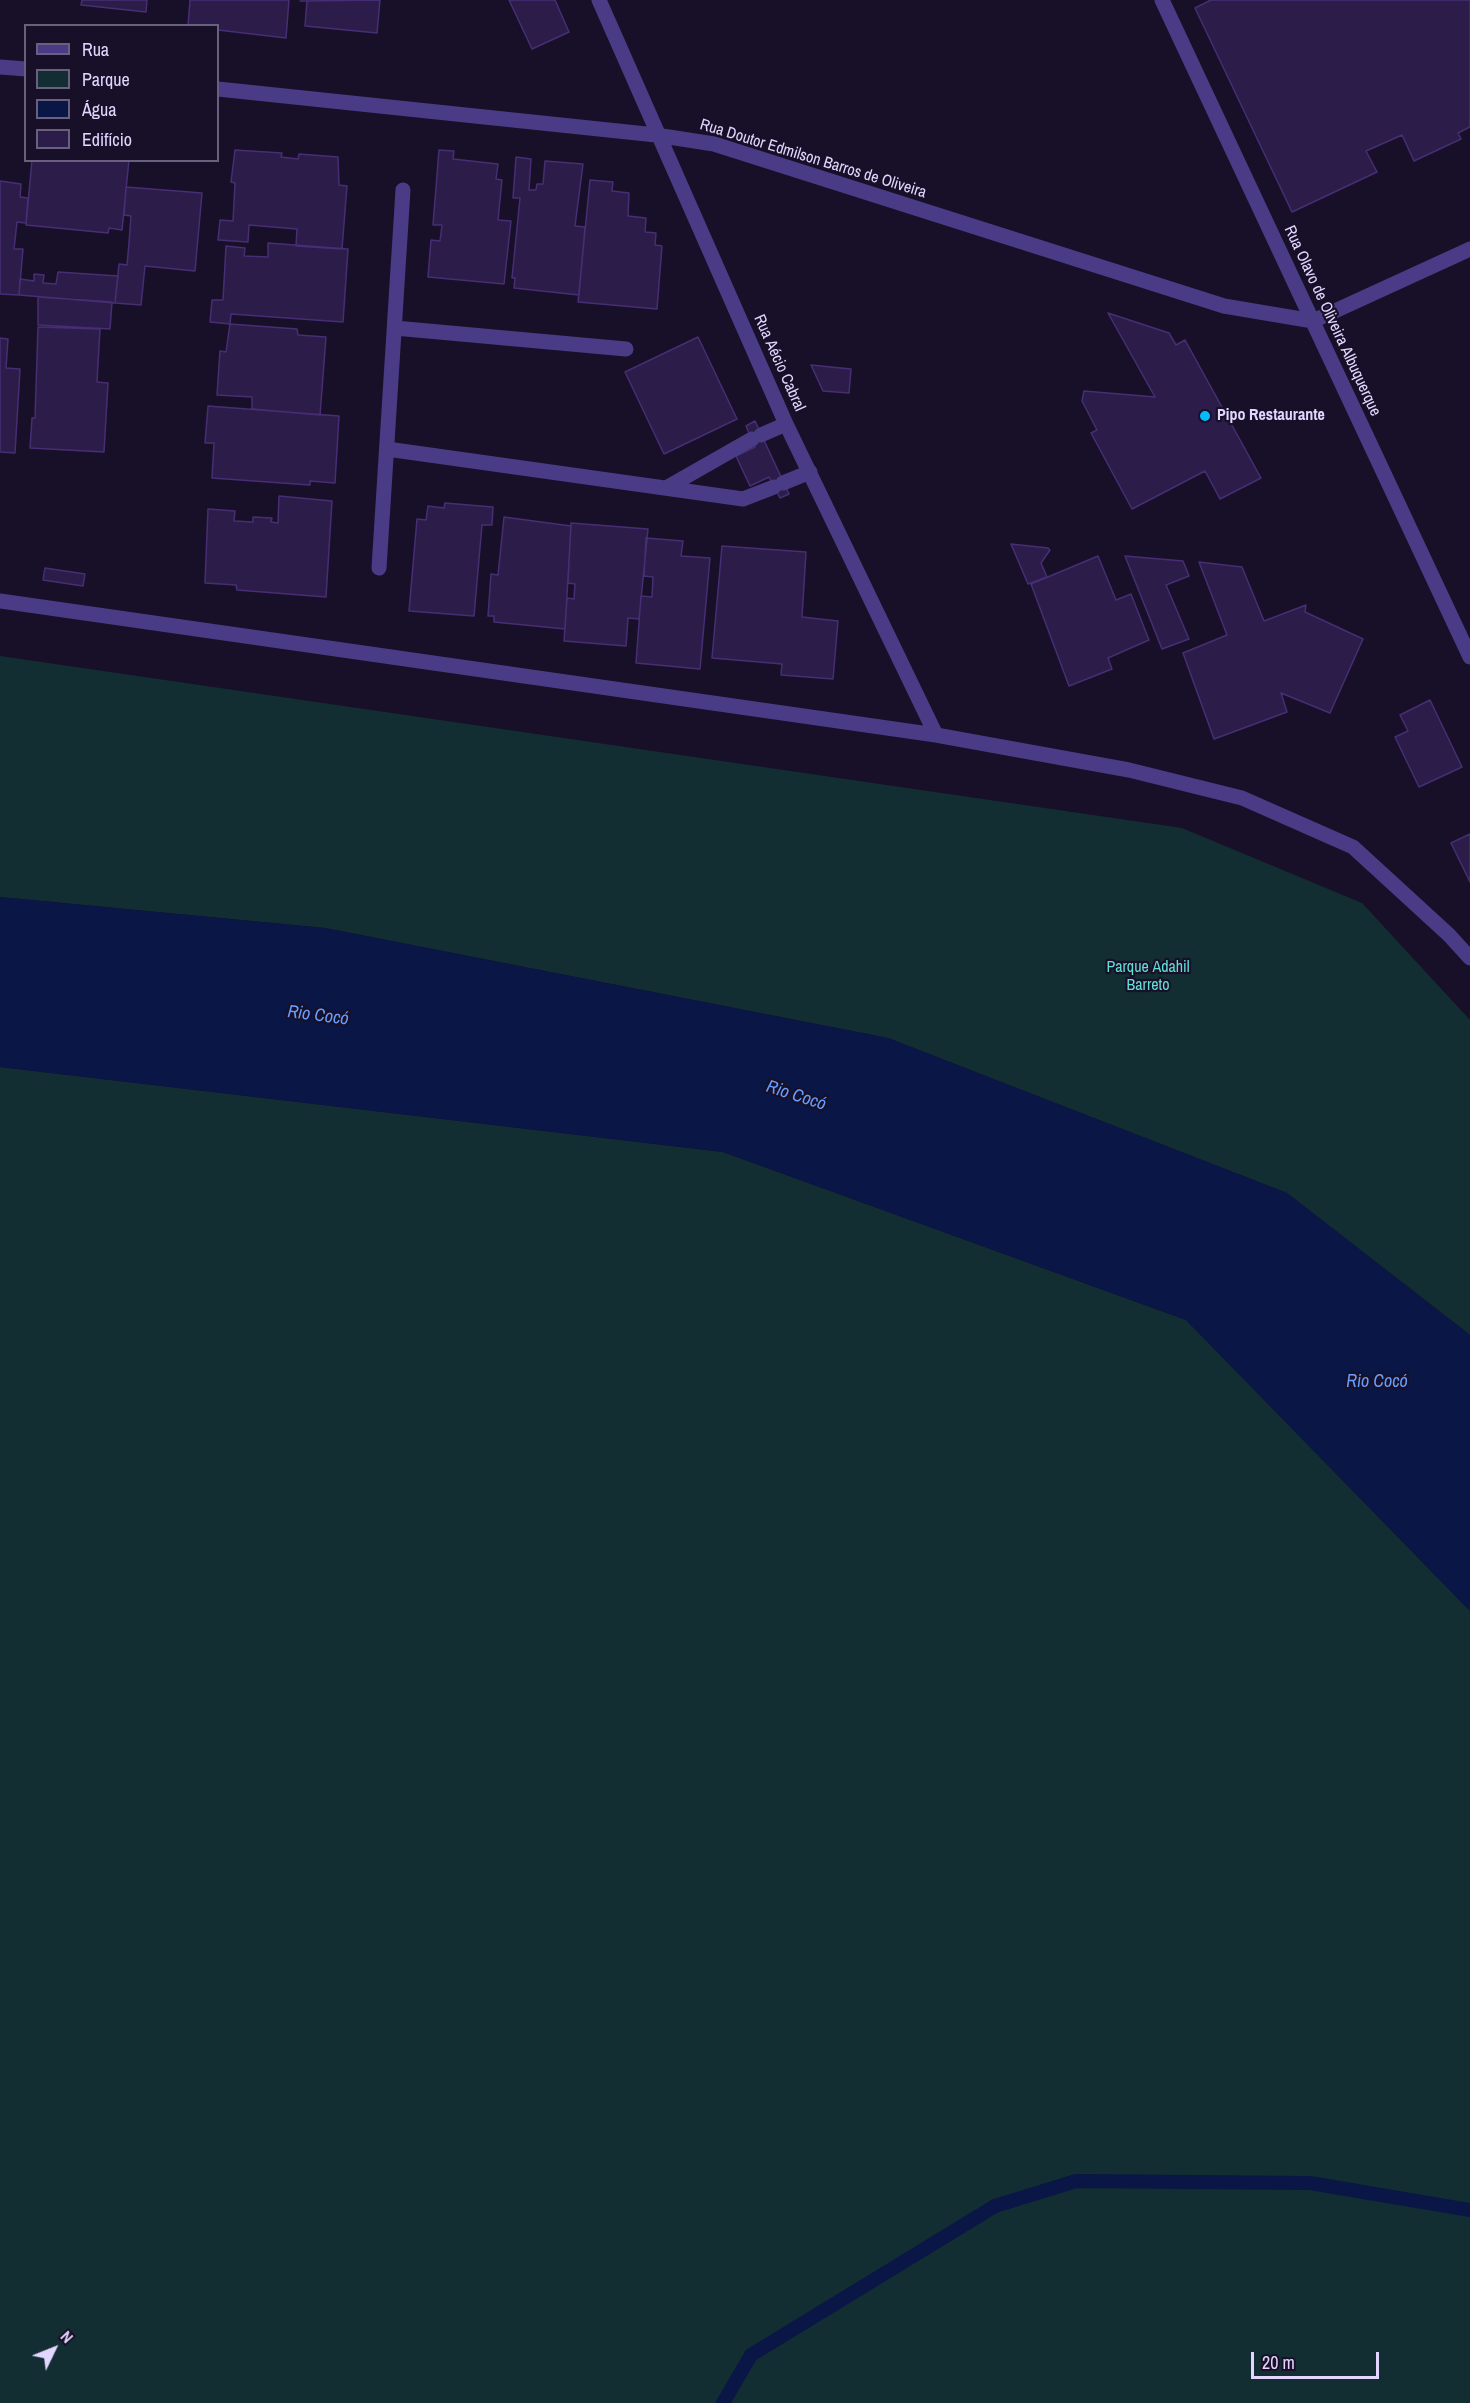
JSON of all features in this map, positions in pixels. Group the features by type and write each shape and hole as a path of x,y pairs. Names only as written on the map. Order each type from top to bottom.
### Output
{"street":[{"name":"Rua Aécio Cabral","path":"598,0 786,424 936,735"},
{"name":"Rua Olavo de Oliveira Albuquerque","path":"1162,0 1470,657"},
{"path":"0,67 24,69"},
{"name":"Rua Doutor Edmilson Barros de Oliveira","path":"219,89 656,135 714,144 1224,306 1313,321"},
{"path":"379,568 403,190"},
{"path":"1313,321 1470,249"},
{"path":"395,328 626,349"},
{"path":"666,488 757,437 786,424"},
{"path":"387,449 743,499 810,472"},
{"path":"0,601 936,735 1129,770 1242,798 1353,847 1449,935 1470,958"}],"green space":[{"name":"Parque Adahil Barreto","path":"0,656 1182,828 1362,903 1470,1020 1470,1335 1287,1193 888,1038 325,928 0,897"},
{"path":"0,1067 723,1152 1186,1320 1470,1611 1470,2403 0,2403"}],"water":[{"name":"Rio Cocó","path":"0,897 325,928 888,1038 1287,1193 1470,1335 1470,1611 1186,1320 723,1152 0,1067"}],"building":[{"path":"82,0 147,0 146,12 81,5"},
{"path":"190,0 289,0 286,38 219,30 219,24 188,24"},
{"path":"380,0 377,33 305,26 307,1 300,1"},
{"path":"509,0 555,0 569,32 532,49"},
{"path":"1211,0 1470,0 1470,127 1458,133 1461,139 1414,161 1402,135 1366,151 1377,172 1292,212 1195,8"},
{"path":"235,150 282,153 281,157 298,159 299,154 338,157 339,185 347,186 342,249 296,246 297,229 249,225 248,242 218,240 220,220 233,221 235,183 231,182"},
{"path":"439,150 454,151 453,159 498,164 496,179 502,180 498,220 511,221 504,284 428,277 431,240 440,241 442,225 433,225"},
{"path":"516,157 531,159 529,190 536,190 537,184 543,184 545,161 583,164 575,226 585,227 579,295 514,288 515,278 512,278 520,198 513,198"},
{"path":"32,162 129,162 122,230 109,228 108,233 26,225"},
{"path":"590,180 613,182 612,191 629,193 628,216 646,218 645,232 656,233 655,245 662,246 657,309 578,302"},
{"path":"0,181 21,184 20,197 28,198 26,223 17,222 14,249 23,249 19,295 0,294"},
{"path":"126,187 202,193 195,271 145,266 141,305 115,303 119,264 127,265 131,216 124,215"},
{"path":"268,243 348,249 343,322 231,314 230,324 210,322 212,300 223,300 226,246 245,248 244,256 268,257"},
{"path":"58,272 118,276 115,303 19,295 20,279 34,281 34,274 44,275 43,283 56,284"},
{"path":"38,297 112,302 110,329 38,325"},
{"path":"1108,313 1169,333 1176,345 1185,340 1261,478 1220,499 1205,471 1132,509 1091,433 1097,430 1082,401 1084,391 1155,397"},
{"path":"230,324 297,329 298,335 326,337 320,415 252,409 252,397 217,395 220,351 226,352"},
{"path":"38,327 100,329 97,382 108,383 104,452 30,448 32,418 35,418"},
{"path":"698,337 737,419 664,454 625,372"},
{"path":"0,338 8,339 6,368 20,369 15,453 0,452"},
{"path":"811,365 851,369 849,393 823,391"},
{"path":"208,406 339,416 335,483 310,481 310,485 212,478 214,443 205,443"},
{"path":"755,421 789,494 780,498 769,477 750,486 736,456 755,447 746,426"},
{"path":"279,496 332,501 326,597 237,590 236,585 205,583 208,509 235,511 234,521 253,522 253,517 272,518 271,522 278,523"},
{"path":"445,503 493,507 492,525 482,525 474,616 409,611 417,519 426,520 428,506 444,508"},
{"path":"504,517 571,526 565,629 494,622 494,616 488,616 491,574 498,575"},
{"path":"571,523 648,529 639,619 628,618 626,646 564,641 567,598 574,599 575,584 568,583"},
{"path":"646,538 683,541 681,556 710,558 700,669 636,663 641,596 652,597 653,577 644,576"},
{"path":"1011,544 1048,548 1050,550 1041,563 1047,577 1028,584"},
{"path":"722,546 806,552 802,617 838,621 833,679 781,675 782,664 712,658"},
{"path":"1098,556 1116,600 1131,594 1149,640 1108,658 1112,669 1069,686 1031,584"},
{"path":"1125,556 1183,561 1189,576 1166,585 1189,639 1162,649"},
{"path":"1199,562 1242,567 1264,621 1306,605 1305,612 1363,639 1330,713 1281,693 1287,712 1214,739 1183,653 1227,635"},
{"path":"45,568 85,574 83,586 43,580"},
{"path":"1430,700 1462,767 1419,787 1395,737 1408,731 1400,715"},
{"path":"1470,834 1470,882 1451,843"}],"waterway":[{"path":"723,2403 751,2355 995,2206 1076,2181 1310,2183 1470,2210"}],"place":[{"name":"Pipo Restaurante","path":"1205,416"}]}
